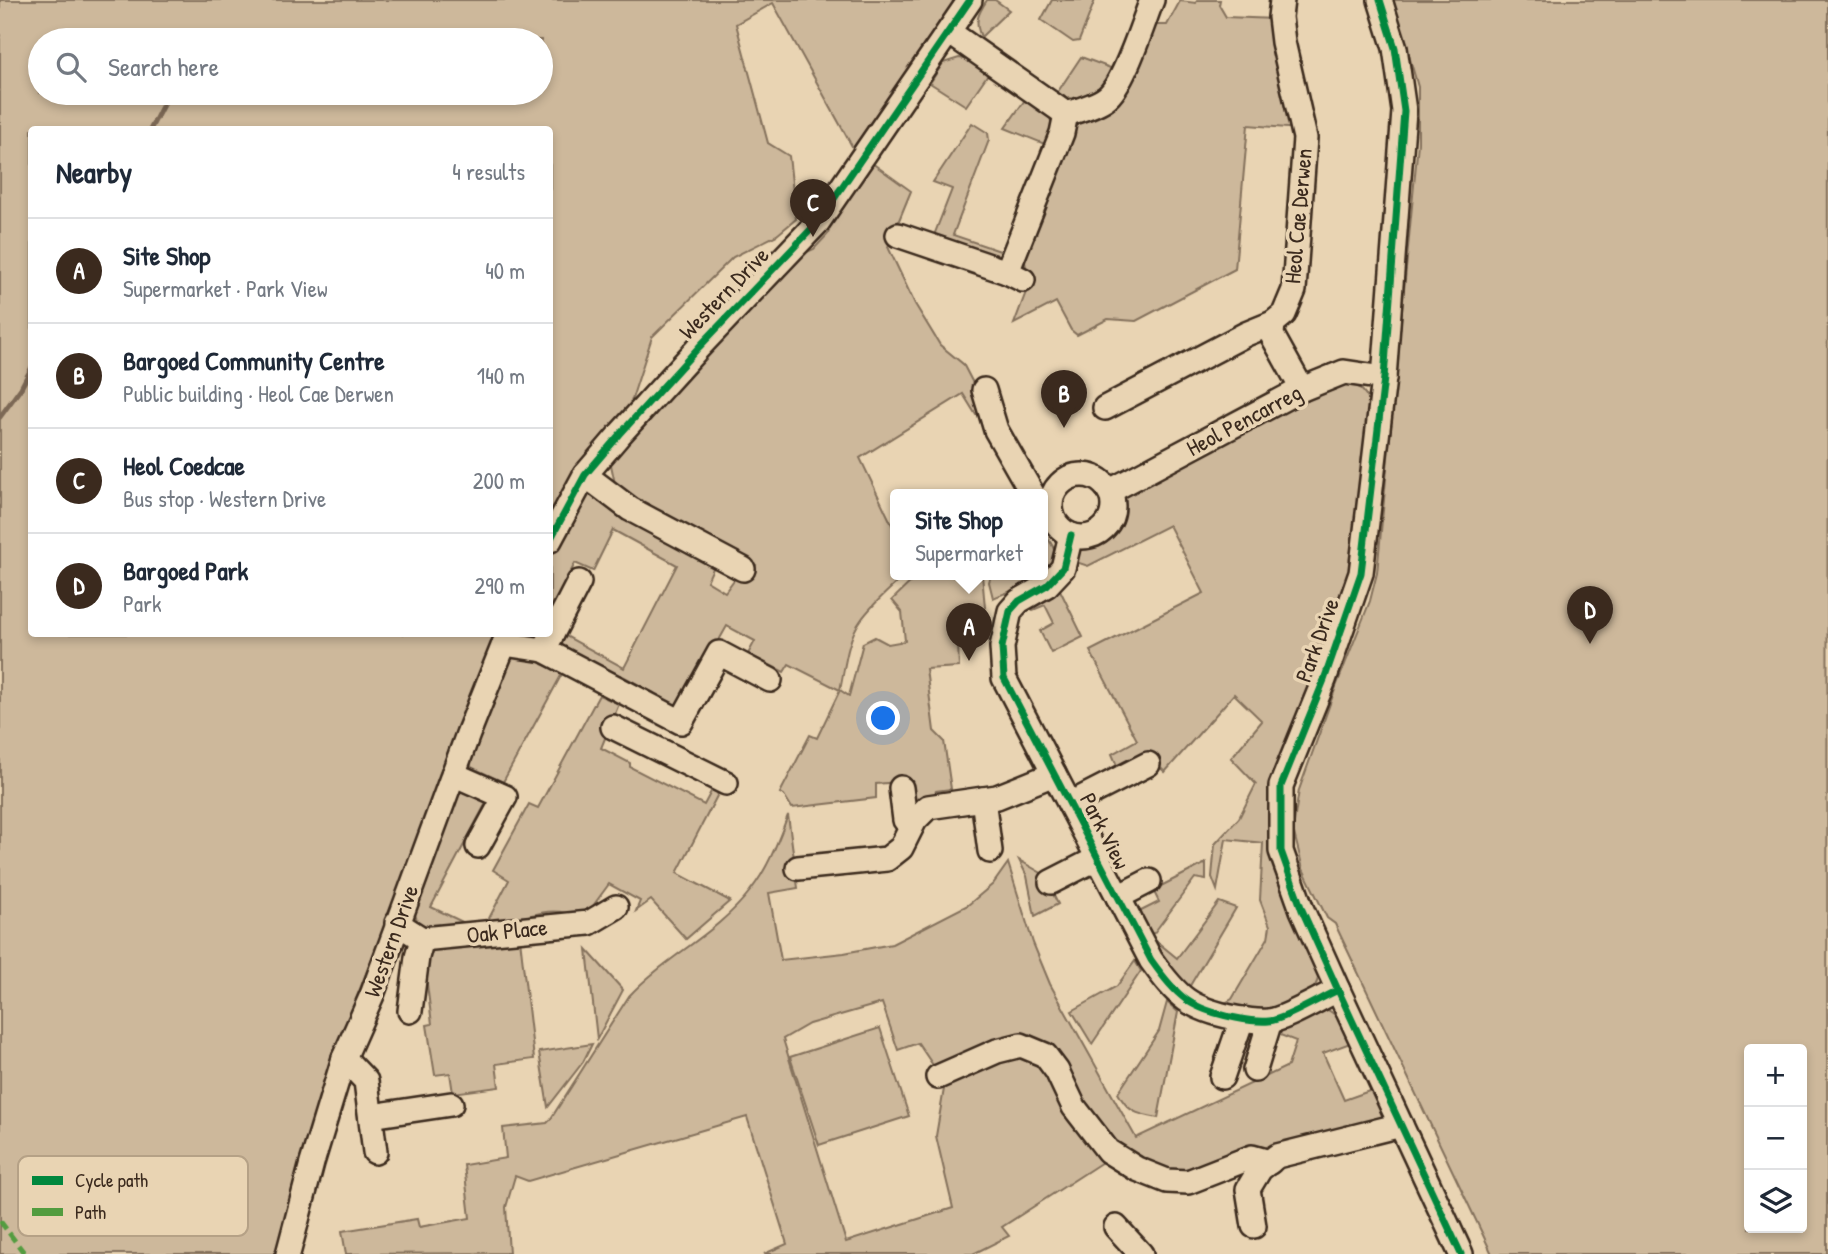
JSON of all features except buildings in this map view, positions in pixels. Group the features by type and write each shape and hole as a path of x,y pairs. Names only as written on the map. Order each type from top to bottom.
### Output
{"street":[{"name":"Western Drive","path":"553,534 585,475 699,347 818,222 970,0"},
{"name":"Heol Cae Derwen","path":"1273,323 1284,314 1294,290 1305,138 1283,42 1280,17 1282,0"},
{"name":"Park Drive","path":"1380,0 1395,48 1404,111 1384,378 1361,573 1324,680 1282,786 1281,851 1338,990 1461,1254"},
{"path":"1066,114 1108,97 1121,79 1156,8"},
{"path":"949,33 1066,114"},
{"path":"908,244 1015,276 1066,114"},
{"path":"1105,408 1245,334 1273,323 1272,335 1302,389"},
{"name":"Heol Pencarreg","path":"1110,491 1302,389 1344,372 1384,378"},
{"path":"984,390 996,430 1034,489"},
{"path":"1048,495 1064,479 1085,474 1104,483 1113,502 1109,522 1092,536 1071,536 1056,524 1048,511"},
{"path":"585,475 631,509 743,569"},
{"name":"Park View","path":"1071,536 1063,568 1047,584 1019,601 1010,611 1002,647 1004,678 1151,960 1170,987 1189,1004 1214,1014 1242,1019 1270,1021 1338,990"},
{"path":"553,633 579,582"},
{"path":"544,650 551,637"},
{"name":"Western Drive","path":"288,1254 344,1058 372,995 506,639"},
{"path":"506,639 544,650 681,722"},
{"path":"666,753 719,653 770,680"},
{"path":"613,727 726,783"},
{"path":"1070,804 1148,764"},
{"path":"453,774 505,797 478,846"},
{"name":"Park View","path":"798,868 887,859 901,848 915,820 928,807 997,797 1054,774"},
{"path":"901,788 905,820 911,827"},
{"path":"983,799 990,851"},
{"path":"1051,882 1098,858"},
{"path":"1118,897 1149,881"},
{"name":"Oak Place","path":"422,939 589,923 617,907"},
{"path":"397,923 422,939 410,1011"},
{"path":"1222,1077 1242,1019"},
{"path":"1255,1070 1270,1021"},
{"path":"938,1077 997,1051 1021,1045 1045,1055 1057,1072 1074,1107 1108,1151 1138,1169 1167,1181 1188,1182 1252,1157 1270,1162"},
{"path":"344,1058 366,1081 375,1152"},
{"path":"370,1116 451,1104"},
{"path":"1254,1226 1248,1189 1260,1169 1278,1156 1401,1125"},
{"path":"1116,1227 1141,1254"}],"shaded area":[{"path":"0,0 955,0 853,148 773,3 736,24 768,143 789,156 796,219 777,235 733,257 652,337 630,405 553,511 553,126 28,126 28,637 498,637 336,1050 293,1189 277,1254 0,1254"},
{"path":"987,0 995,0 1009,10 981,37 978,18"},
{"path":"1052,0 1095,0 1079,41 1073,42 1041,20"},
{"path":"1197,0 1220,0 1219,5 1226,17 1275,19 1299,129 1248,125 1235,269 1136,321 1108,319 1077,335 1071,330 1056,302 1014,324 1032,276 1024,257 1073,126 1084,116 1147,34 1157,25 1167,25 1180,1 1196,3"},
{"path":"1393,0 1828,0 1827,1254 1492,1254 1335,924 1327,918 1303,869 1293,829 1299,790 1370,601 1377,573 1418,143 1418,87"},
{"path":"1081,57 1116,70 1094,95 1072,99 1057,93"},
{"path":"959,58 976,61 990,71 966,106 930,83 943,63"},
{"path":"1027,97 1049,111 1052,127 1047,145 1005,128"},
{"path":"972,123 988,133 989,140 953,235 1003,252 995,256 933,238 952,189 933,182"},
{"path":"872,163 911,191 888,247 915,304 940,345 963,364 987,410 976,415 963,394 860,458 890,521 890,580 900,580 861,620 847,654 840,690 789,664 784,672 748,654 755,641 727,626 683,704 666,707 657,703 654,693 621,675 609,677 565,652 561,644 566,636 624,668 677,565 613,530 593,571 575,563 553,609 553,550 579,501 593,492 716,562 707,581 725,592 739,573 752,575 756,565 638,503 615,484 610,460 798,256 814,249 828,234 831,220"},
{"path":"1340,380 1359,388 1371,405 1358,552 1275,784 1269,812 1272,844 1316,961 1318,978 1308,993 1288,1004 1265,1010 1246,1011 1218,1007 1232,999 1268,938 1270,926 1260,900 1263,843 1226,839 1217,890 1212,877 1215,844 1239,818 1256,784 1231,758 1262,721 1234,694 1165,772 1154,762 1118,768 1112,754 1137,740 1090,651 1204,593 1169,525 1088,566 1079,563 1076,558 1078,551 1107,542 1124,501 1132,489"},
{"path":"1048,539 1054,550 1054,559 1048,570"},
{"path":"913,580 982,580 988,640 958,642 959,667 926,669 934,731 944,741 951,789 936,791 933,799 918,803 912,799 909,781 876,784 876,798 792,808 780,793 810,735 817,738 840,690 849,696 863,643 875,637 888,644 905,641 902,612 892,600"},
{"path":"990,580 1034,580 1022,586 993,598"},
{"path":"1060,590 1083,637 1051,653 1040,631 1054,623 1045,605 1033,610 1030,604"},
{"path":"514,655 543,657 542,664 563,672 503,782 471,767 470,759"},
{"path":"599,695 619,704 601,748 630,763 630,767 704,805 713,788 719,792 677,873 730,901 686,939 651,900 636,911 640,901 609,884 587,914 576,917 561,912 546,912 486,924 509,880 493,870 529,804 538,808"},
{"path":"463,786 492,802 486,803 431,907 469,925 431,931 419,926 413,908 458,792"},
{"path":"788,815 798,888 769,893 781,960 892,944 968,905 993,884 1008,863 1033,943 1050,984 1136,1138 1288,1066 1296,1041 1280,1035 1284,1023 1318,1009 1325,1009 1338,1018 1353,1042 1323,1053 1344,1100 1372,1090 1387,1124 1264,1153 1251,1146 1243,1156 1179,1176 1110,1157 1002,1227 1009,1236 973,1254 764,1254 787,1244 747,1117 528,1181 515,1176 506,1207 509,1253 346,1254 342,1231 417,1219 419,1227 470,1218 464,1165 506,1158 503,1128 547,1123 550,1120 629,996 658,969 722,920 750,891 772,854","holes":["882,1003 898,1050 918,1043 945,1083 936,1136 953,1208 846,1242 783,1039 809,1024"]},
{"path":"1019,860 1043,874 1058,904 1035,916 1027,876"},
{"path":"1206,863 1206,880 1195,878 1154,933 1147,935 1137,913 1159,902 1153,890"},
{"path":"1219,902 1236,908 1188,989 1176,980 1151,941 1155,940 1177,958"},
{"path":"520,939 534,1059 496,1064 499,1087 453,1093 450,1073 435,1075 427,1025 432,1024 423,952 431,944"},
{"path":"587,950 623,990 597,1039"},
{"path":"1135,961 1141,971 1092,1044 1072,1011 1117,986"},
{"path":"1167,1002 1178,1012 1158,1118 1134,1111 1118,1093 1159,1031"},
{"path":"880,1028 909,1116 819,1145 790,1057"},
{"path":"592,1044 583,1062 548,1107 539,1052"}],"waterway":[{"path":"152,126 163,105"},
{"path":"0,417 28,375"}],"marked path":[{"path":"0,1221 25,1254"}],"cycle path":[{"path":"553,534 585,475 699,347 818,222 970,0"},
{"path":"1380,0 1395,48 1404,111 1384,378 1361,573 1324,680 1281,786 1281,851 1302,910 1461,1254"},
{"path":"1071,535 1063,568 1047,585 1019,601 1010,611 1002,647 1004,678 1151,960 1169,984 1186,1000 1207,1010 1244,1019 1276,1020 1338,990"}],"place":[{"name":"Heol Coedcae","path":"813,237"},
{"name":"Bargoed Community Centre","path":"1064,428"},
{"name":"Bargoed Park","path":"1590,644"},
{"name":"Site Shop","path":"969,661"}]}
